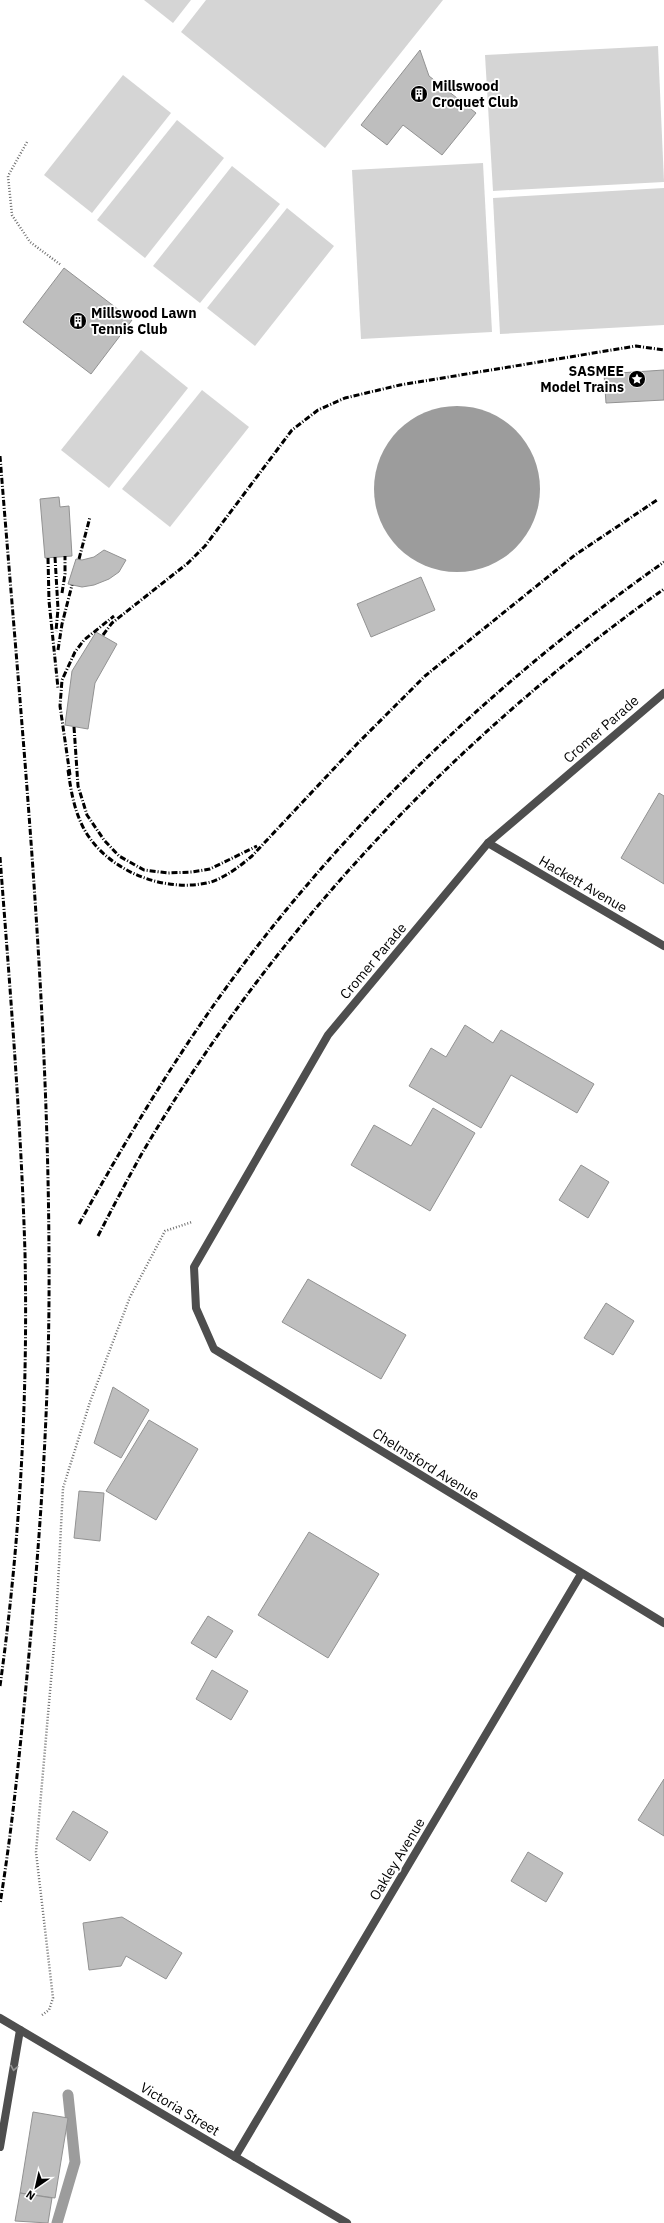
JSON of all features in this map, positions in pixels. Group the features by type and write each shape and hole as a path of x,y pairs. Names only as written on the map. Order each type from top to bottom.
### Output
{"street":[{"name":"Cromer Parade","path":"196,1308 194,1267 328,1035 488,843 664,693"},
{"name":"Hackett Avenue","path":"488,843 664,946"},
{"name":"Chelmsford Avenue","path":"196,1308 214,1349 581,1574 664,1623"},
{"name":"Oakley Avenue","path":"235,2157 581,1574"},
{"name":"Victoria Street","path":"0,2018 347,2223"},
{"path":"0,2147 20,2030"}],"path":[{"path":"27,142 8,176 12,215 30,242 61,265"},
{"path":"20,2030 49,2010 53,1998 36,1852 56,1622 63,1488 90,1402 130,1297 165,1231 227,1210"}],"shaded area":[{"path":"144,0 191,0 173,23"},
{"path":"206,0 443,0 325,148 181,32"},
{"path":"658,46 664,182 493,191 485,55"},
{"path":"123,75 171,113 92,213 44,175"},
{"path":"177,120 224,158 145,258 97,220"},
{"path":"483,163 492,332 361,339 352,170"},
{"path":"232,166 280,204 200,303 153,266"},
{"path":"664,188 664,325 500,334 493,198"},
{"path":"287,208 334,246 255,346 207,308"},
{"path":"141,350 188,388 109,488 61,450"},
{"path":"202,390 249,427 170,527 122,489"},
{"path":"449,406 465,406 489,412 516,430 534,457 539,473 539,505 534,521 516,548 503,558 481,569 465,572 449,572 425,566 404,553 393,542 380,521 377,513 374,497 374,481 380,457 393,436 404,425 425,412 433,409"}],"building":[{"name":"Millswood Croquet Club","path":"420,50 429,76 476,113 442,155 403,125 387,145 361,125"},
{"name":"Millswood Lawn Tennis Club","path":"64,268 132,320 91,374 23,322"},
{"path":"664,370 664,400 606,403 604,374"},
{"path":"59,497 60,507 69,506 72,556 45,558 40,499"},
{"path":"104,550 126,560 119,572 109,579 94,585 82,587 68,584 76,559 82,560 94,557"},
{"path":"421,577 435,610 371,637 357,604"},
{"path":"96,632 117,644 95,683 88,729 65,725 72,671"},
{"path":"659,793 664,796 664,884 621,858"},
{"path":"465,1025 493,1043 501,1030 594,1084 577,1113 511,1075 481,1128 409,1086 431,1048 446,1057"},
{"path":"433,1108 475,1133 430,1211 351,1165 374,1125 411,1146"},
{"path":"581,1165 609,1182 588,1218 559,1200"},
{"path":"308,1279 406,1335 381,1379 282,1322"},
{"path":"606,1303 634,1321 613,1355 584,1338"},
{"path":"113,1387 149,1410 121,1458 94,1443"},
{"path":"149,1420 198,1449 156,1520 106,1491"},
{"path":"79,1491 104,1493 100,1541 74,1538"},
{"path":"309,1532 379,1574 328,1658 258,1615"},
{"path":"208,1616 233,1631 216,1658 191,1643"},
{"path":"212,1670 248,1691 231,1720 196,1699"},
{"path":"664,1779 664,1836 638,1820"},
{"path":"73,1811 108,1832 90,1861 56,1839"},
{"path":"528,1852 563,1873 546,1902 511,1881"},
{"path":"122,1917 182,1953 166,1979 126,1956 121,1966 89,1970 83,1923"},
{"path":"33,2112 68,2118 55,2198 20,2193"},
{"path":"20,2193 52,2198 48,2223 15,2221"}],"waterway":[{"path":"57,2223 75,2162 68,2095"}],"railway":[{"path":"103,635 112,623 188,563 205,546 292,430 318,410 345,398 400,385 636,346 664,350"},
{"path":"0,456 39,956 44,1056 49,1257 47,1402 38,1546 17,1774 0,1904"},
{"path":"68,770 73,800 84,829 94,844 107,857 139,876 157,882 175,885 193,885 217,880 233,871 252,856 357,744 425,676 575,555 657,500"},
{"path":"79,559 90,517"},
{"path":"62,593 65,574 65,556"},
{"path":"55,557 58,609 56,631"},
{"path":"48,558 49,601 58,688"},
{"path":"79,1224 112,1166 199,1026 265,936 315,876 368,817 480,708 539,657 664,562"},
{"path":"58,650 62,624 72,585"},
{"path":"98,1236 141,1155 192,1073 248,993 308,917 372,844 440,775 512,709 586,647 664,589"},
{"path":"70,775 60,706 62,680 75,652 84,640 114,616"},
{"path":"74,727 78,786 87,815 104,840 119,856 144,870 168,873 192,872 210,869 257,846"},
{"path":"0,857 21,1154 26,1307 24,1416 21,1470 13,1578 0,1686"}],"place":[{"name":"Millswood Croquet Club","path":"419,94"},
{"name":"Millswood Lawn Tennis Club","path":"78,321"},
{"name":"SASMEE Model Trains","path":"637,379"}]}
